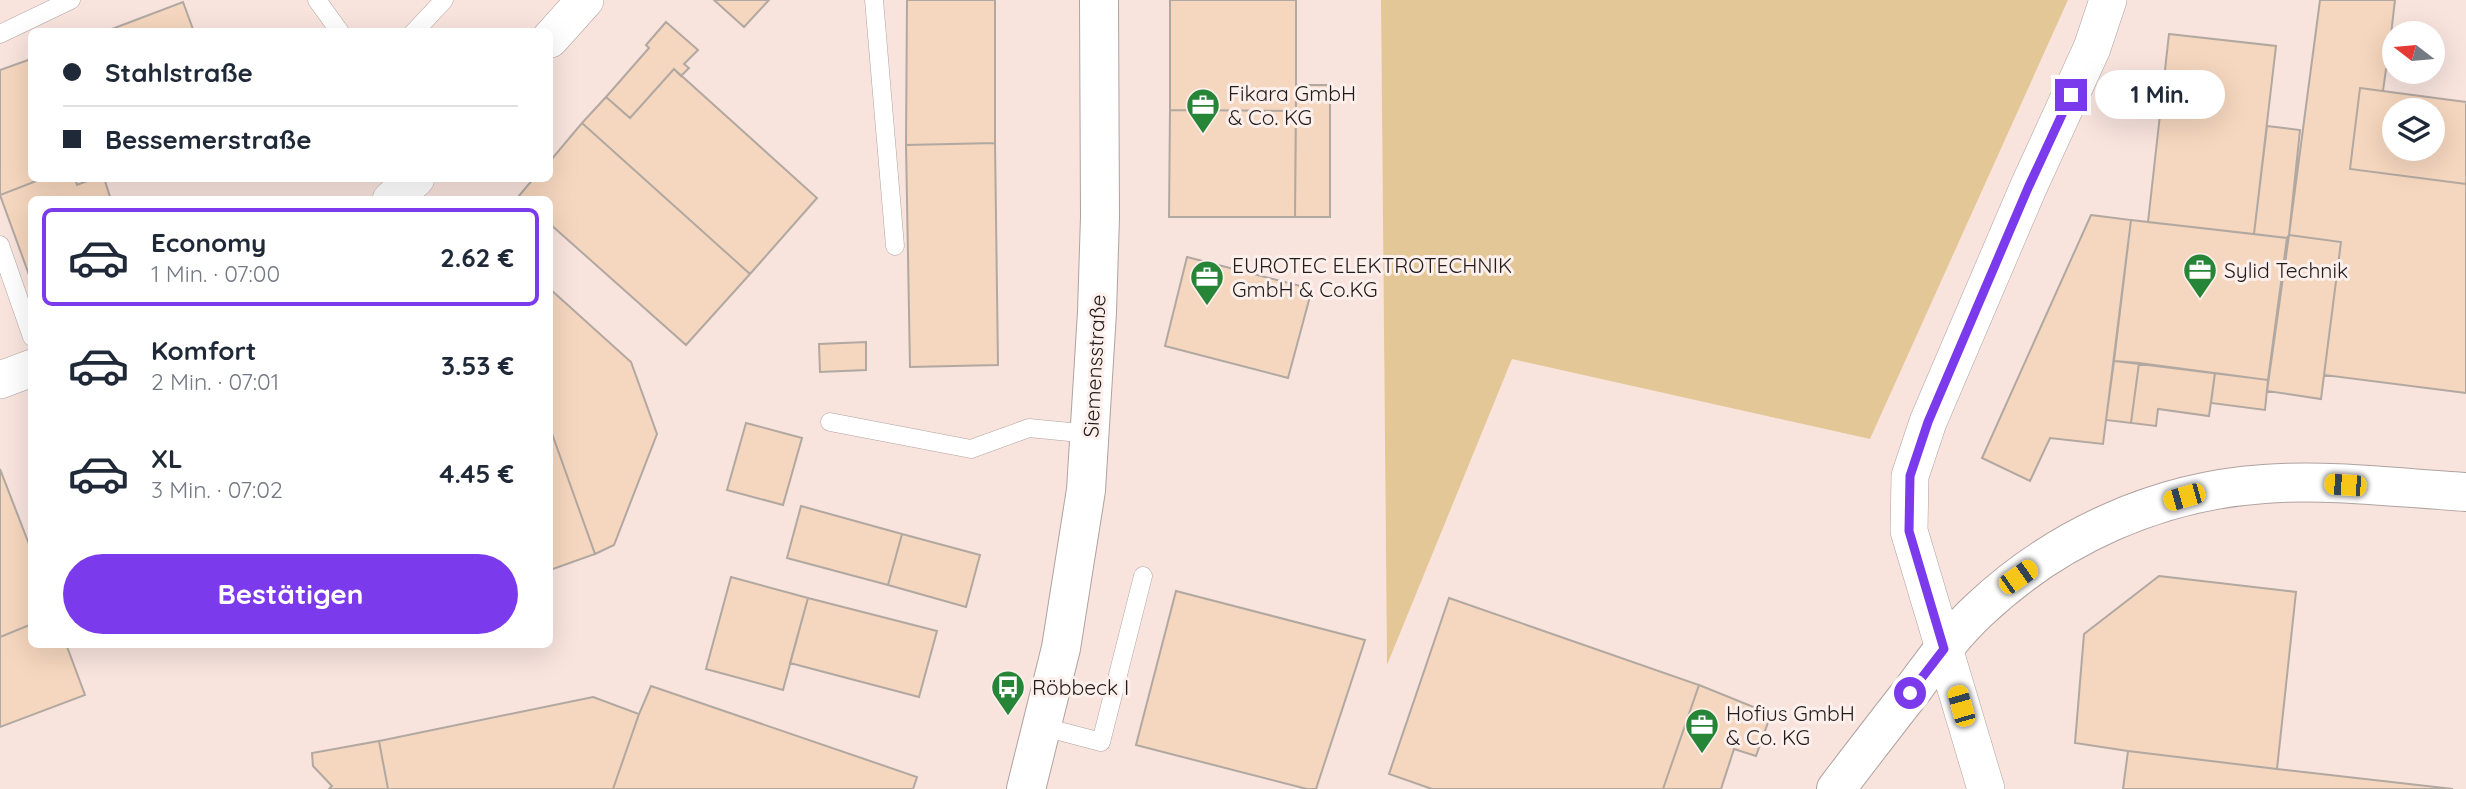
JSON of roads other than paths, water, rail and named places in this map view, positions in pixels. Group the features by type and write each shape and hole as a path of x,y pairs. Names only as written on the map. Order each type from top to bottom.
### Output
{"street":[{"path":"553,36 585,0"},
{"name":"Siemensstraße","path":"1027,789 1060,648 1086,490 1100,217 1100,0"},
{"path":"1986,789 1909,531 1910,476 1928,422 2028,188 2092,48 2108,0"},
{"path":"0,380 28,370"},
{"path":"1836,789 1944,649 1978,611 2018,577 2062,547 2108,522 2158,504 2210,490 2265,484 2321,483 2466,492"},
{"name":"Siemensstraße","path":"1014,789 1040,726"}],"lane":[{"path":"0,34 71,0"},
{"path":"317,0 337,28"},
{"path":"418,28 444,0"},
{"path":"874,0 895,246"},
{"path":"0,245 28,326"},
{"path":"830,422 971,449 1029,428 1090,434"},
{"path":"1040,726 1101,742 1143,576"}],"place":[{"name":"Fikara GmbH & Co. KG","path":"1203,135"},
{"name":"Sylid Technik","path":"2200,300"},
{"name":"EUROTEC ELEKTROTECHNIK GmbH & Co.KG","path":"1207,307"},
{"name":"Röbbeck I","path":"1008,717"},
{"name":"Hofius GmbH & Co. KG","path":"1702,755"}]}
